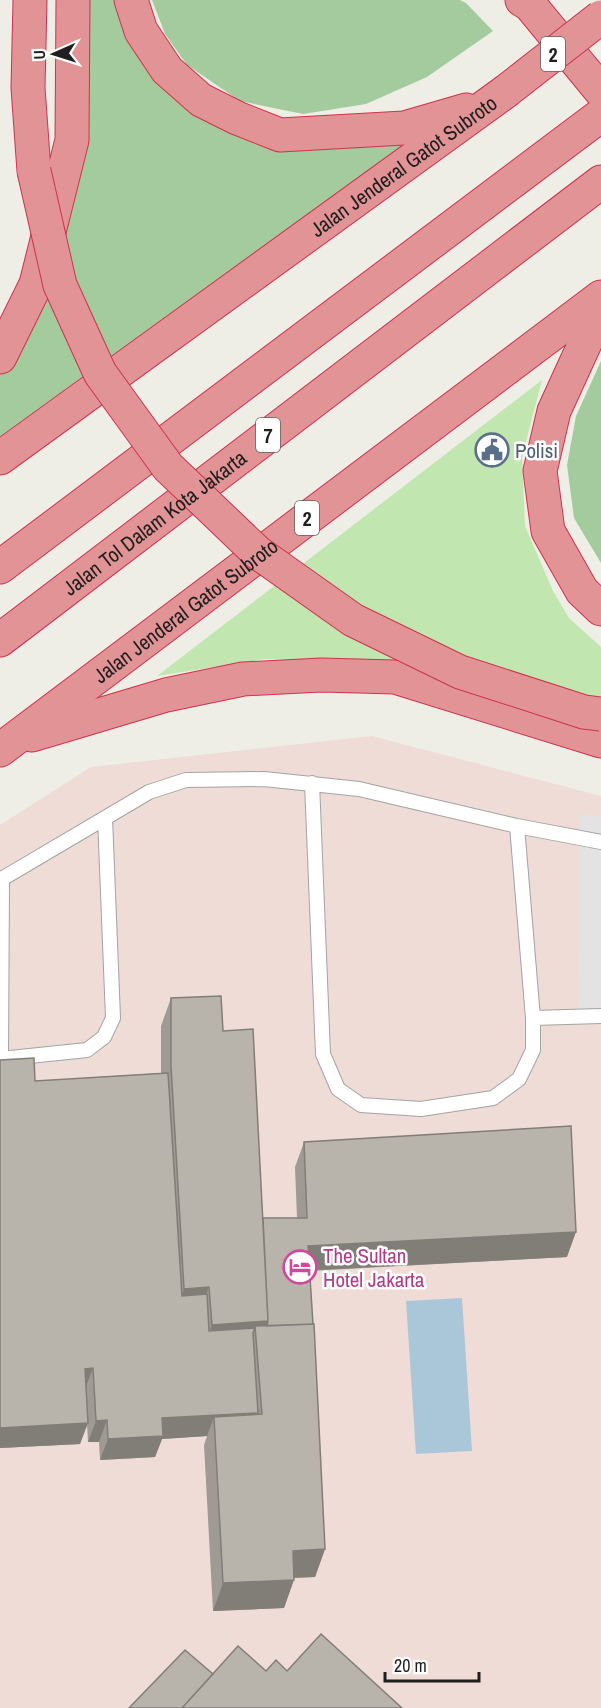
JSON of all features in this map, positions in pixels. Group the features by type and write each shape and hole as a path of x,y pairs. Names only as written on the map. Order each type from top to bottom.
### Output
{"highway":[{"path":"30,0 28,88 34,171 60,285 100,373 168,467 257,552 352,620 460,672 584,712 601,714"},
{"path":"0,357 36,284 72,140 73,0"},
{"path":"131,0 141,31 166,70 201,100 237,118 280,135 404,128 496,98"},
{"path":"522,0 530,5 601,91"},
{"name":"Jalan Jenderal Gatot Subroto","path":"0,458 496,98 601,17"},
{"path":"0,567 601,115"},
{"name":"Jalan Tol Dalam Kota Jakarta","path":"0,640 601,182"},
{"name":"Jalan Jenderal Gatot Subroto","path":"6,745 601,297"},
{"path":"601,308 554,411 540,471 548,531 582,591 601,609"},
{"path":"6,745 177,693 243,679 321,675 394,677 601,741"}],"lane":[{"path":"105,818 113,1018 104,1037 87,1050 1,1059 1,879 149,792 186,780 264,778 312,783 359,789 517,826 601,842"},
{"path":"312,783 323,1054 338,1089 361,1105 421,1109 493,1098 519,1079 533,1050 533,1018 517,826"},
{"path":"533,1018 601,1016"}],"shaded area":[{"name":"The Sultan Hotel Jakarta","path":"372,736 601,796 601,1708 0,1708 0,825 91,767"},
{"path":"580,814 601,816 601,1007 579,1009"}],"green space":[{"path":"73,0 131,0 167,70 280,135 487,104 0,458 0,357 72,140"},
{"path":"152,0 460,0 466,3 493,31 427,77 366,104 303,114 240,101 187,65 165,34"},
{"path":"601,361 601,563 574,518 567,465 576,416"},
{"path":"542,380 522,457 525,526 553,591 569,618 601,647 601,725 386,663 266,659 157,676"}],"water":[{"path":"462,1298 472,1451 416,1454 406,1301"}],"building":[{"path":"221,996 223,1031 253,1029 268,1321 212,1325 209,1287 184,1289 171,1066 171,998"},
{"path":"34,1058 35,1081 168,1073 182,1296 207,1294 209,1331 255,1328 253,1333 258,1413 162,1418 163,1436 108,1439 107,1420 96,1421 93,1368 85,1369 88,1423 0,1428 0,1060"},
{"path":"571,1126 576,1232 308,1246 313,1324 267,1326 263,1218 307,1218 304,1142"},
{"path":"314,1324 325,1549 293,1551 294,1580 223,1583 214,1417 262,1414 255,1326"},
{"path":"321,1634 402,1708 182,1708 238,1646 266,1671 276,1660 287,1671"},
{"path":"185,1650 213,1674 182,1708 129,1708"}],"place":[{"name":"Polisi","path":"492,450"},
{"name":"The Sultan Hotel Jakarta","path":"300,1267"}]}
